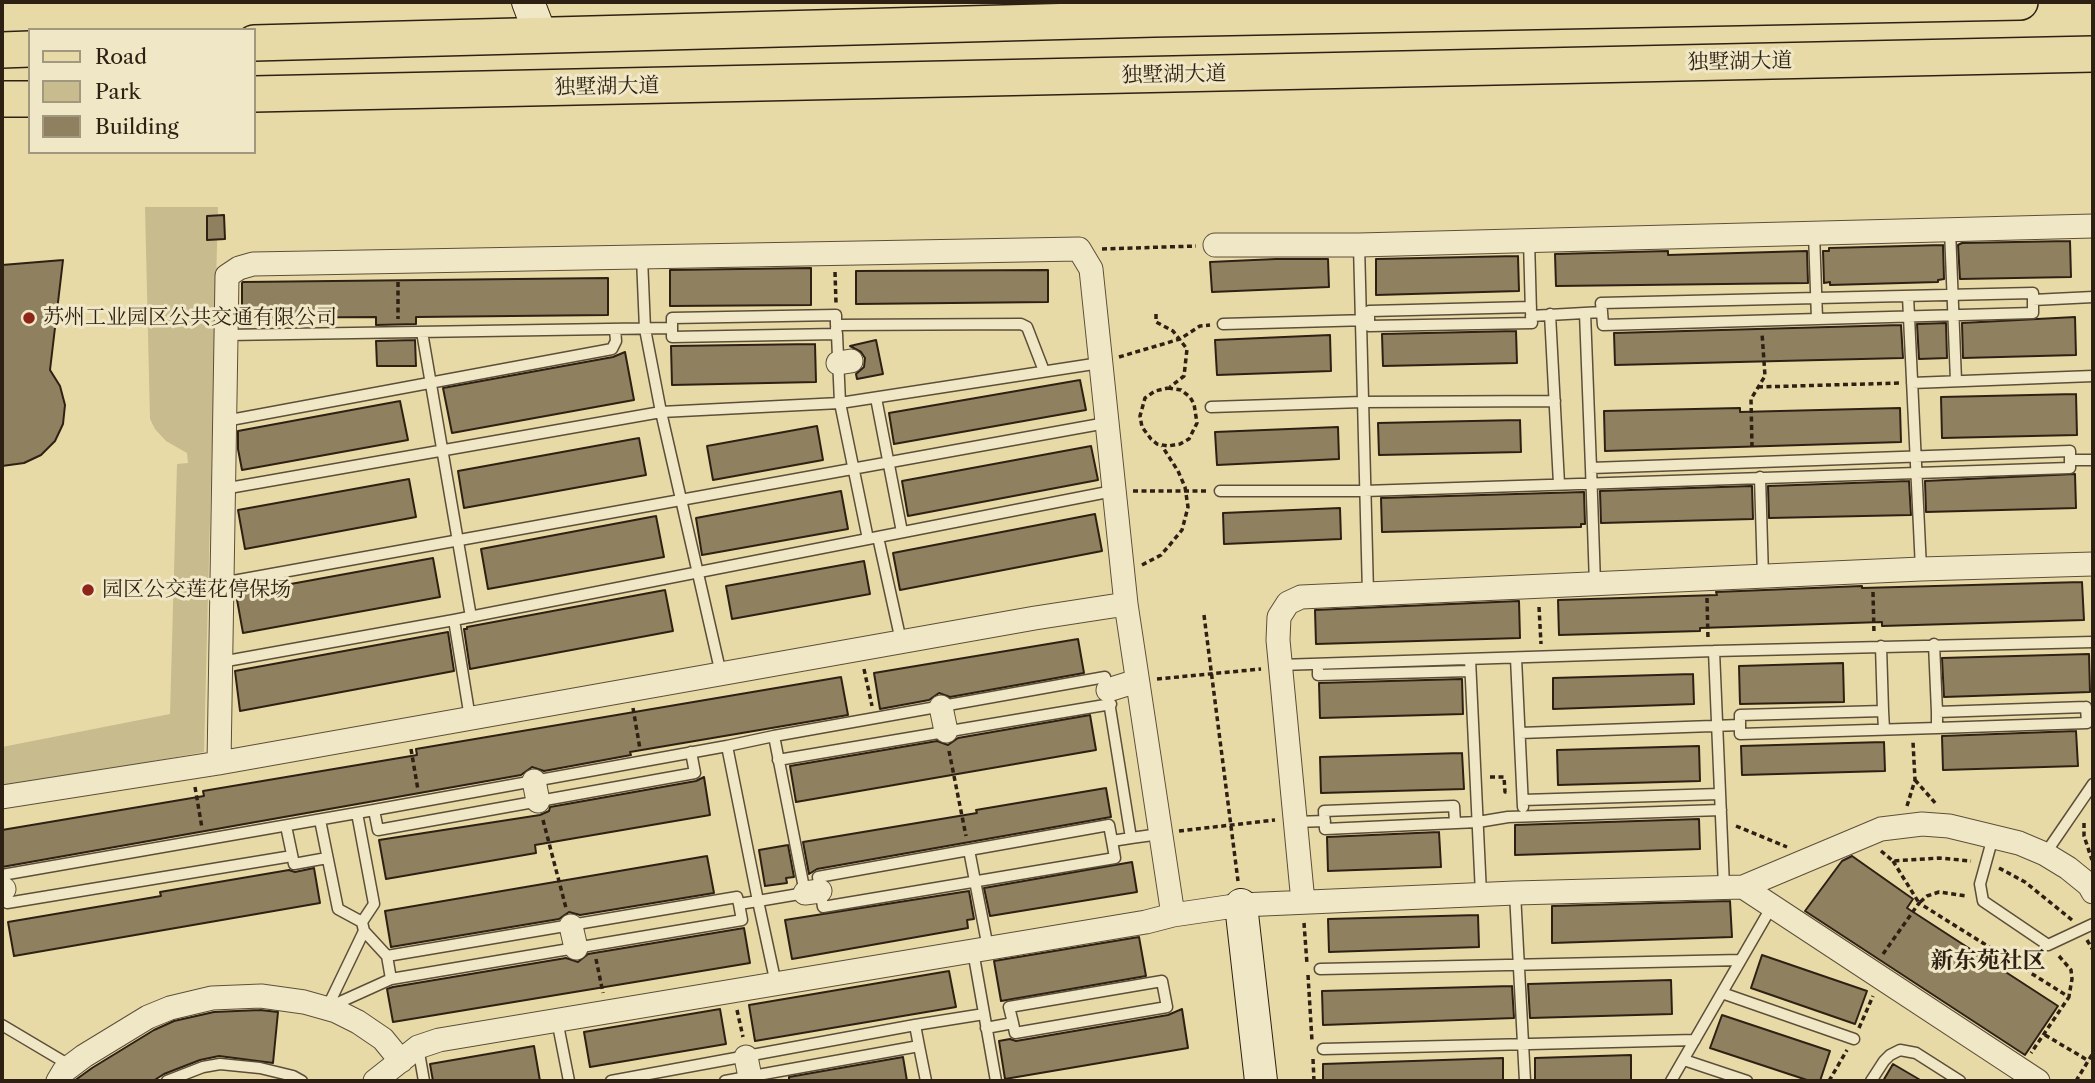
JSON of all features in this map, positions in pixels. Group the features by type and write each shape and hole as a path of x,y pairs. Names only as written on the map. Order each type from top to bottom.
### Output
{"main road":[{"path":"528,2 541,36"},
{"path":"256,43 1154,19 2020,2"},
{"path":"2,50 28,49"},
{"name":"独墅湖大道","path":"256,94 2093,54"},
{"path":"2,99 28,99"},
{"path":"1241,905 1261,1081"}],"street":[{"path":"1215,245 1359,245 2093,226"},
{"path":"219,763 227,276 239,268 253,264 1079,249 1091,269 1126,604 1173,915"},
{"path":"1303,902 1278,640 1279,617 1288,603 1301,597 1872,571 2093,564"},
{"path":"2,797 219,763 901,641 1126,604"},
{"path":"1109,697 1137,681"},
{"path":"941,706 946,732"},
{"path":"375,1081 410,1054 439,1040 1241,905 1481,894 1734,887 1782,872 1881,829 1900,825 1949,827 1993,836 2019,843 2090,876"},
{"path":"1734,887 1772,906 2029,1075"},
{"path":"571,926 585,947"},
{"path":"64,1074 84,1056 148,1017 170,1007 212,998 261,996 327,1008 358,1022 410,1054"}],"lane":[{"path":"1950,229 1956,381"},
{"path":"1814,233 1817,319"},
{"path":"1528,240 1531,311"},
{"path":"1359,245 1365,320 1362,402 1368,593"},
{"path":"642,258 645,329 696,573 721,674"},
{"path":"2033,293 2033,313 1603,325 1601,303 1817,298 1952,295 2033,293"},
{"path":"1908,296 1921,569"},
{"path":"2033,300 2093,298"},
{"path":"1365,320 1369,312 1602,312"},
{"path":"1585,313 1595,584"},
{"path":"1550,314 1559,484"},
{"path":"836,325 672,337 672,318 836,325 1021,324 1027,327 1044,371"},
{"path":"1223,324 1365,320"},
{"path":"836,325 845,362 840,403 854,468 901,641"},
{"path":"226,335 672,328"},
{"path":"225,421 612,349 616,341 615,329"},
{"path":"422,332 471,617"},
{"path":"223,489 661,412 840,403 1100,363"},
{"path":"1912,383 2093,376"},
{"path":"876,398 902,533"},
{"path":"1210,407 1362,402 1555,401"},
{"path":"222,583 1106,423"},
{"path":"1220,491 1364,491 2070,468 2070,452 1591,468"},
{"path":"2070,460 2093,460"},
{"path":"1760,477 1763,577"},
{"path":"221,662 454,621 1114,491"},
{"path":"454,621 470,719"},
{"path":"1280,666 1470,665 1542,657 2093,642"},
{"path":"1934,645 1937,728"},
{"path":"1878,646 1884,729"},
{"path":"1712,651 1721,815 1734,887"},
{"path":"1516,658 1523,817"},
{"path":"1470,665 1481,894"},
{"path":"374,810 377,830 536,791 642,761 1105,677 1131,838"},
{"path":"778,760 946,732 1109,697"},
{"path":"1883,711 1740,715 1740,734 2087,723 2090,715 2086,707 1937,712"},
{"path":"1520,733 1740,725"},
{"path":"774,736 813,892 823,907 1115,858 1109,825 818,877 813,892"},
{"path":"727,746 776,984"},
{"path":"292,856 6,903 2,883 204,840 420,802 695,773 691,752"},
{"path":"2045,854 2091,790"},
{"path":"1523,795 1720,794"},
{"path":"1455,823 1454,806 1324,811 1325,829 1478,822 1523,817 1721,815"},
{"path":"327,1008 374,904 357,813"},
{"path":"320,820 338,909 363,926 387,956 391,979"},
{"path":"1295,820 1325,821"},
{"path":"286,826 294,864 327,858"},
{"path":"1112,841 1160,834"},
{"path":"1993,836 1980,884 1983,901 2048,945 2093,924"},
{"path":"969,850 975,881 984,1014 996,1081"},
{"path":"739,904 813,892"},
{"path":"1515,893 1525,1081"},
{"path":"327,1008 391,979 742,920 737,897 387,956"},
{"path":"1671,1081 1772,906"},
{"path":"1320,969 1741,960"},
{"path":"1162,981 1167,1007 1014,1033 1013,1023 1009,1007 1162,981"},
{"path":"1722,993 1854,1039"},
{"path":"725,1081 748,1067 915,1025 984,1014"},
{"path":"557,1020 569,1081"},
{"path":"986,1028 1013,1023"},
{"path":"2,1025 64,1074"},
{"path":"915,1025 926,1081"},
{"path":"1323,1049 1695,1040"},
{"path":"611,1081 919,1046"},
{"path":"1871,1081 1884,1061 1900,1050 1916,1053 1960,1081"},
{"path":"410,1054 424,1081"},
{"path":"1684,1060 1746,1081"},
{"path":"167,1081 203,1067 220,1064 260,1068 293,1076 302,1081"}],"path":[{"path":"1079,249 1215,245"},
{"path":"835,255 836,325"},
{"path":"398,262 398,332"},
{"path":"1122,572 1154,559 1168,547 1181,530 1188,507 1186,491 1178,471 1162,446 1151,439 1142,427 1140,416 1145,398 1155,391 1178,383 1186,368 1186,349 1173,331 1156,322 1156,314"},
{"path":"1752,463 1751,399 1765,376 1762,321"},
{"path":"1100,363 1180,339 1200,326 1223,324"},
{"path":"1759,387 1912,383"},
{"path":"1162,446 1180,444 1189,439 1197,423 1190,397 1181,390 1168,388"},
{"path":"1114,491 1220,491"},
{"path":"1872,571 1878,646"},
{"path":"1706,580 1712,651"},
{"path":"1537,586 1542,657"},
{"path":"1204,615 1241,905"},
{"path":"860,649 874,718"},
{"path":"1137,681 1280,666"},
{"path":"629,690 642,761"},
{"path":"407,729 420,802"},
{"path":"1900,825 1915,780 1913,729"},
{"path":"946,732 969,850"},
{"path":"192,767 204,840"},
{"path":"1475,778 1504,776 1505,792 1523,795"},
{"path":"2090,876 2084,836 2091,790"},
{"path":"536,791 571,926"},
{"path":"1721,815 1812,858"},
{"path":"1160,834 1231,824 1295,820"},
{"path":"1893,861 1919,902 2068,997"},
{"path":"1871,971 1919,902 1927,896 1938,892 1983,901"},
{"path":"1303,902 1314,1081"},
{"path":"2029,1075 2045,1035 2068,997 2072,984 2068,965 2048,945"},
{"path":"585,947 606,1012"},
{"path":"734,991 748,1067"},
{"path":"2045,1035 2089,1061"},
{"path":"2077,1081 2093,1055"}],"green space":[{"path":"145,207 218,207 204,752 2,788 2,747 170,714 177,464 188,463 187,453 166,441 150,419"}],"building":[{"path":"224,215 225,239 207,240 207,216"},
{"path":"2070,241 2071,277 1960,279 1958,245 1962,243"},
{"path":"1943,245 1944,279 1938,282 1824,283 1823,251 1829,251 1829,248"},
{"path":"1668,251 1668,255 1807,251 1808,283 1556,286 1555,254"},
{"path":"1518,256 1519,291 1376,295 1376,259"},
{"path":"1328,259 1329,287 1212,292 1210,262"},
{"name":"苏州工业园区公共交通有限公司","path":"63,260 50,370 60,386 65,405 63,424 55,441 41,455 24,463 2,466 2,265"},
{"path":"811,268 811,305 670,306 670,270"},
{"path":"1048,270 1048,302 856,304 856,271"},
{"path":"608,278 608,315 416,317 416,324 376,325 376,317 242,318 243,282"},
{"path":"2075,317 2076,355 1963,358 1962,323"},
{"path":"1946,323 1947,358 1919,359 1917,324"},
{"path":"1901,325 1903,358 1615,365 1614,333"},
{"path":"1516,331 1517,363 1383,366 1382,334"},
{"path":"1330,335 1331,371 1217,375 1215,340"},
{"path":"415,340 416,366 377,366 376,341"},
{"path":"876,340 883,374 857,379 856,374 864,367 865,358 861,352 850,346"},
{"path":"815,344 816,382 672,385 671,346"},
{"path":"625,352 634,400 452,433 443,388 613,357"},
{"path":"1080,380 1086,410 894,444 889,413"},
{"path":"2076,394 2077,435 1942,438 1941,397"},
{"path":"400,401 408,440 242,470 238,431"},
{"path":"1740,408 1740,412 1900,408 1901,442 1605,451 1604,411"},
{"path":"1520,420 1521,452 1379,455 1378,423"},
{"path":"817,426 823,460 713,480 707,446"},
{"path":"1338,427 1339,459 1217,465 1215,432"},
{"path":"639,438 646,475 464,508 458,471"},
{"path":"1091,446 1098,480 908,516 902,481"},
{"path":"2075,474 2076,508 1926,512 1925,481"},
{"path":"409,479 416,517 245,549 238,510"},
{"path":"1909,481 1911,515 1769,518 1768,486"},
{"path":"1752,486 1753,519 1601,523 1600,491"},
{"path":"841,491 848,529 702,555 696,518"},
{"path":"1584,492 1585,524 1581,524 1581,527 1382,532 1381,498"},
{"path":"1340,508 1341,539 1224,544 1223,513"},
{"path":"1095,514 1102,551 900,590 893,553"},
{"path":"656,516 664,557 488,589 481,549"},
{"path":"433,558 440,597 243,633 236,594"},
{"path":"864,561 870,594 732,619 726,586"},
{"path":"2082,582 2084,620 1882,626 1882,622 1559,635 1558,600 1717,595 1716,592 1862,586"},
{"path":"665,590 673,631 470,669 464,629 467,627"},
{"path":"1519,601 1520,638 1316,644 1315,610"},
{"path":"448,632 454,671 240,711 235,671"},
{"path":"1078,639 1084,673 950,697 939,693 929,700 880,709 874,673"},
{"path":"2089,654 2090,692 1944,697 1942,658"},
{"path":"1843,663 1844,702 1740,704 1739,666"},
{"path":"1693,674 1694,704 1553,709 1553,678"},
{"path":"841,677 848,715 630,752 631,755 544,771 532,767 521,775 2,867 2,830 204,796 203,791 417,755 416,749"},
{"path":"1462,679 1463,714 1320,718 1319,683"},
{"path":"1090,715 1096,750 796,802 790,766 937,741 948,745 958,738"},
{"path":"2076,731 2078,766 1943,770 1942,736"},
{"path":"1884,742 1885,771 1742,775 1741,746"},
{"path":"1699,746 1700,781 1558,785 1557,750"},
{"path":"1462,753 1464,789 1321,793 1320,757"},
{"path":"704,777 710,815 535,845 536,853 386,879 379,840 540,815 549,811 550,807 696,781"},
{"path":"1106,788 1111,817 817,869 809,874 803,842"},
{"path":"1699,819 1700,849 1515,855 1515,825"},
{"path":"1439,832 1441,867 1328,871 1327,837"},
{"path":"788,845 794,877 786,878 787,883 765,886 759,850"},
{"path":"707,856 714,893 580,915 569,912 559,919 391,947 385,911"},
{"path":"1852,856 1913,899 1907,908 2058,1006 2025,1055 1805,911 1842,861"},
{"path":"1132,862 1137,892 990,916 984,888"},
{"path":"314,868 320,903 14,956 8,922 161,896 160,892"},
{"path":"969,891 974,919 967,920 968,928 792,959 785,920"},
{"path":"1730,901 1732,937 1552,943 1552,906"},
{"path":"1478,915 1479,947 1329,952 1328,919"},
{"path":"744,928 750,963 393,1022 387,989 393,987 566,958 578,962 588,954"},
{"path":"1139,937 1146,976 1001,1001 994,961"},
{"path":"1762,955 1867,991 1855,1024 1751,988"},
{"path":"949,971 956,1007 755,1041 749,1005"},
{"path":"1671,980 1672,1014 1530,1018 1528,984"},
{"path":"1512,986 1514,1018 1323,1025 1322,991"},
{"path":"720,1009 726,1044 590,1067 584,1032"},
{"path":"1182,1009 1188,1048 1005,1079 999,1041 1016,1041 1168,1015"},
{"path":"214,1012 278,1012 273,1063 219,1056 200,1060 153,1081 74,1081 154,1030 174,1021"},
{"path":"1722,1015 1830,1051 1820,1081 1810,1081 1710,1048"},
{"path":"534,1046 540,1081 433,1081 430,1064"},
{"path":"1631,1055 1631,1081 1535,1081 1535,1058"},
{"path":"903,1057 907,1081 789,1081 789,1077"},
{"path":"1503,1058 1503,1081 1323,1081 1323,1064"},
{"path":"1893,1064 1922,1081 1883,1081"}],"place":[{"name":"苏州工业园区公共交通有限公司","path":"29,318"},
{"name":"园区公交莲花停保场","path":"88,590"}],"district":[{"name":"新东苑社区","path":"1988,961"}]}
